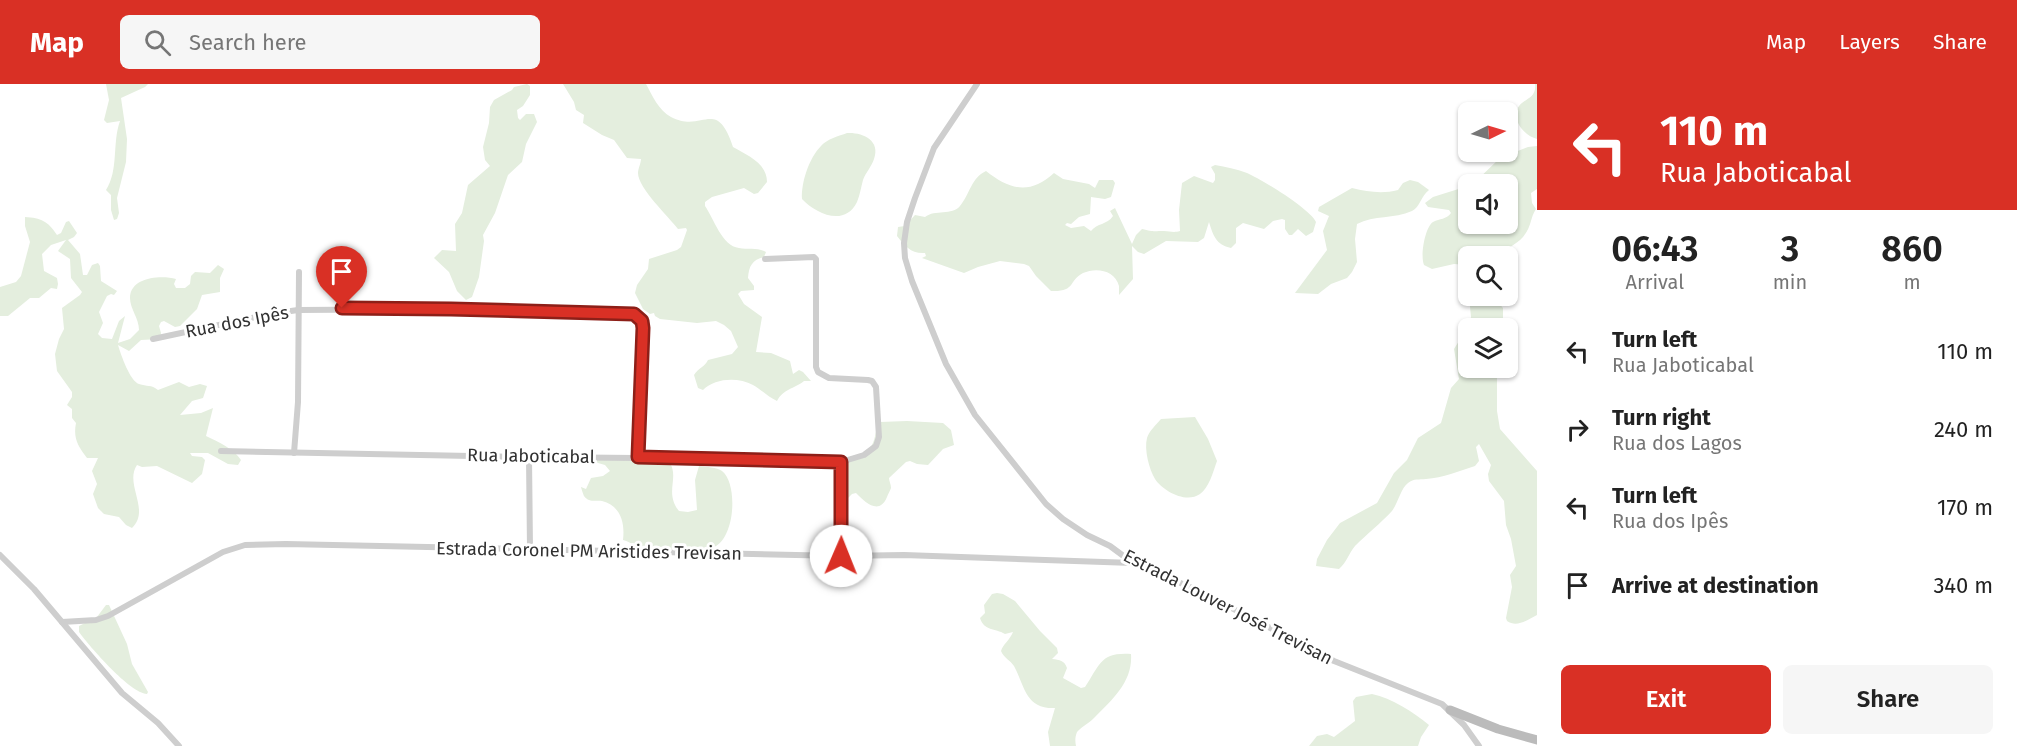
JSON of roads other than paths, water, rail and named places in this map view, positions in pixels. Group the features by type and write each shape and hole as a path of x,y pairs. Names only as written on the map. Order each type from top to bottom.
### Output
{"street":[{"name":"Estrada Louver José Trevisan","path":"977,84 934,148 915,198 904,243 905,258 912,281 946,364 975,415 1046,504 1087,535 1110,546 1133,563 1197,590 1334,661 1443,704 1479,746"},
{"path":"765,259 814,257 817,261 816,367 818,372 829,378 868,380 875,383 879,426 876,446 864,455 841,462 841,556"},
{"path":"294,453 299,368 299,272"},
{"name":"Rua dos Ipês","path":"153,339 298,310 375,308 634,314 642,321 644,347 638,457"},
{"name":"Rua Jaboticabal","path":"221,451 841,462"},
{"path":"529,457 530,549"},
{"name":"Estrada Coronel PM Aristides Trevisan","path":"62,622 96,620 108,616 223,552 245,545 841,556 904,555 1133,563"},
{"path":"0,555 34,589 122,693 158,723 179,746"},
{"path":"1450,710 1498,729 1537,740"}]}
